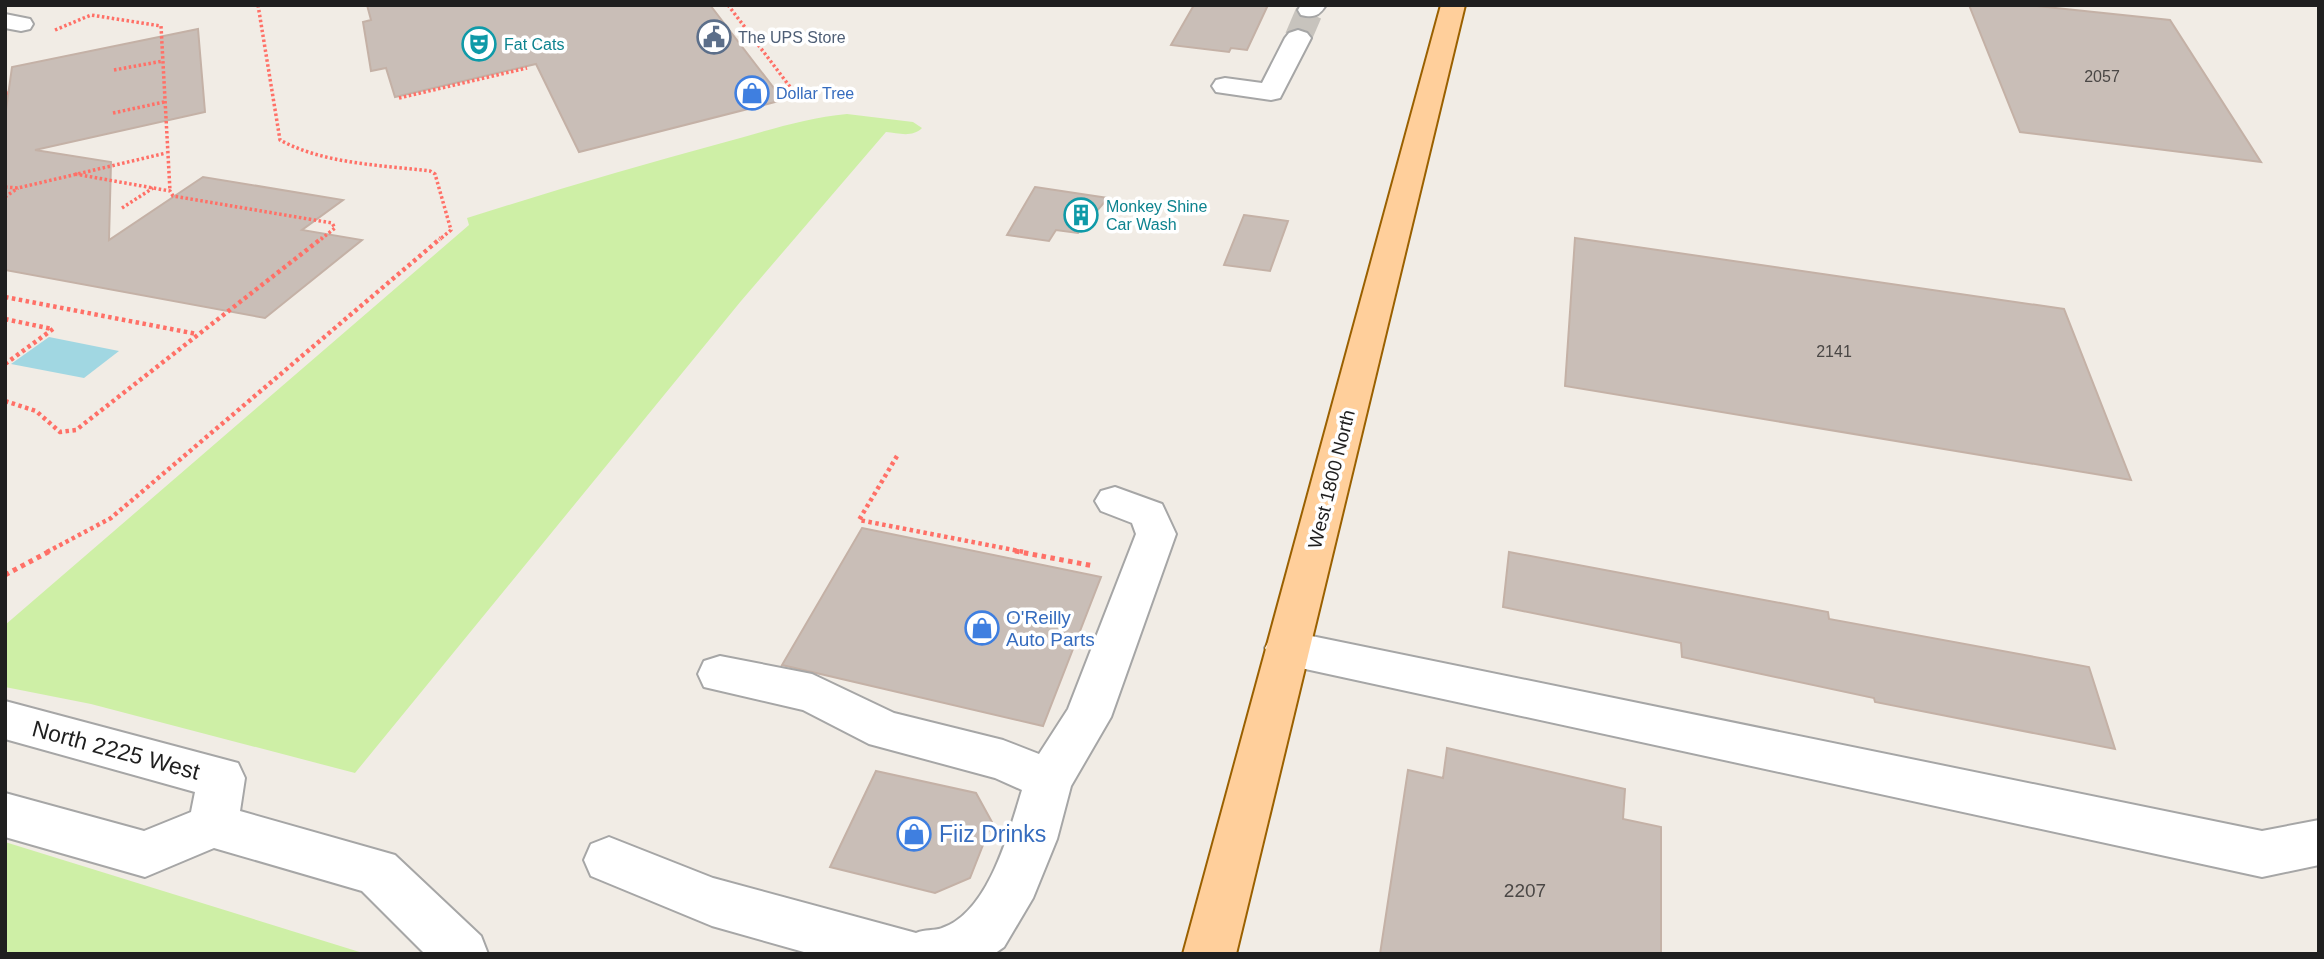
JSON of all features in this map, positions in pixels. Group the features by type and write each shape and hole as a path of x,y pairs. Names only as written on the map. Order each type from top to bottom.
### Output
{"main road":[{"name":"West 1800 North","path":"1209,954 1453,5"}],"street":[{"path":"1225,86 1271,92 1298,38"},
{"path":"928,954 949,954 986,929 1007,898 1032,839 1049,780 1088,717 1156,534 1148,514 1115,501"},
{"path":"1287,648 2262,854 2319,842"},
{"path":"720,674 812,693 885,730 1003,760 1049,780"},
{"name":"North 2225 West","path":"5,720 221,778 213,826"},
{"path":"5,815 145,854 213,826 377,872 462,954"},
{"path":"609,860 712,902 904,954"}],"path":[{"path":"5,575 111,518 451,230 435,174 430,171 292,147 280,140 258,5"},
{"path":"728,5 797,96"},
{"path":"5,401 33,408 48,417 60,432 76,430 335,225 173,196 170,191 166,153 161,26 158,24 91,15 47,34"},
{"path":"114,70 163,61"},
{"path":"399,98 527,68"},
{"path":"113,113 164,102"},
{"path":"5,187 18,188 166,153"},
{"path":"75,174 170,191"},
{"path":"5,197 18,188"},
{"path":"122,208 153,188"},
{"path":"5,297 198,334"},
{"path":"5,319 54,329 5,364"},
{"path":"897,456 859,520 1095,567"}],"green space":[{"path":"847,114 913,122 922,128 909,134 886,132 741,301 355,773 91,704 5,687 5,625 469,225 467,218 768,130"},
{"path":"5,842 366,954 5,954"}],"water":[{"path":"49,337 119,351 84,378 11,364"}],"building":[{"path":"367,5 710,5 783,100 579,152 536,64 395,97 386,68 371,71 363,22 371,20"},
{"path":"1194,5 1268,5 1247,50 1231,48 1229,52 1171,45"},
{"path":"1969,5 2028,5 2170,20 2261,162 2020,132"},
{"path":"198,29 205,112 35,150 111,162 109,240 203,177 343,200 302,230 362,240 265,318 5,270 5,117 12,67"},
{"name":"Monkey Shine Car Wash","path":"1035,187 1108,198 1078,233 1056,230 1049,241 1007,235"},
{"path":"1244,215 1288,221 1270,271 1224,265"},
{"path":"1575,238 2064,309 2131,480 1565,386"},
{"path":"862,528 1101,577 1043,726 782,665"},
{"path":"1509,552 1828,612 1829,619 2089,667 2115,749 1875,702 1874,698 1682,657 1681,643 1503,607"},
{"path":"1447,748 1625,789 1623,819 1661,827 1661,954 1380,954 1408,770 1443,778"},
{"path":"876,771 976,793 992,822 970,878 935,893 830,867"}],"tunnel":[{"path":"1298,38 1310,10"}],"place":[{"name":"The UPS Store","path":"714,37"},
{"name":"Fat Cats","path":"479,44"},
{"name":"Dollar Tree","path":"752,93"},
{"name":"Monkey Shine Car Wash","path":"1081,215"},
{"name":"O'Reilly Auto Parts","path":"982,628"},
{"name":"Fiiz Drinks","path":"914,834"}]}
